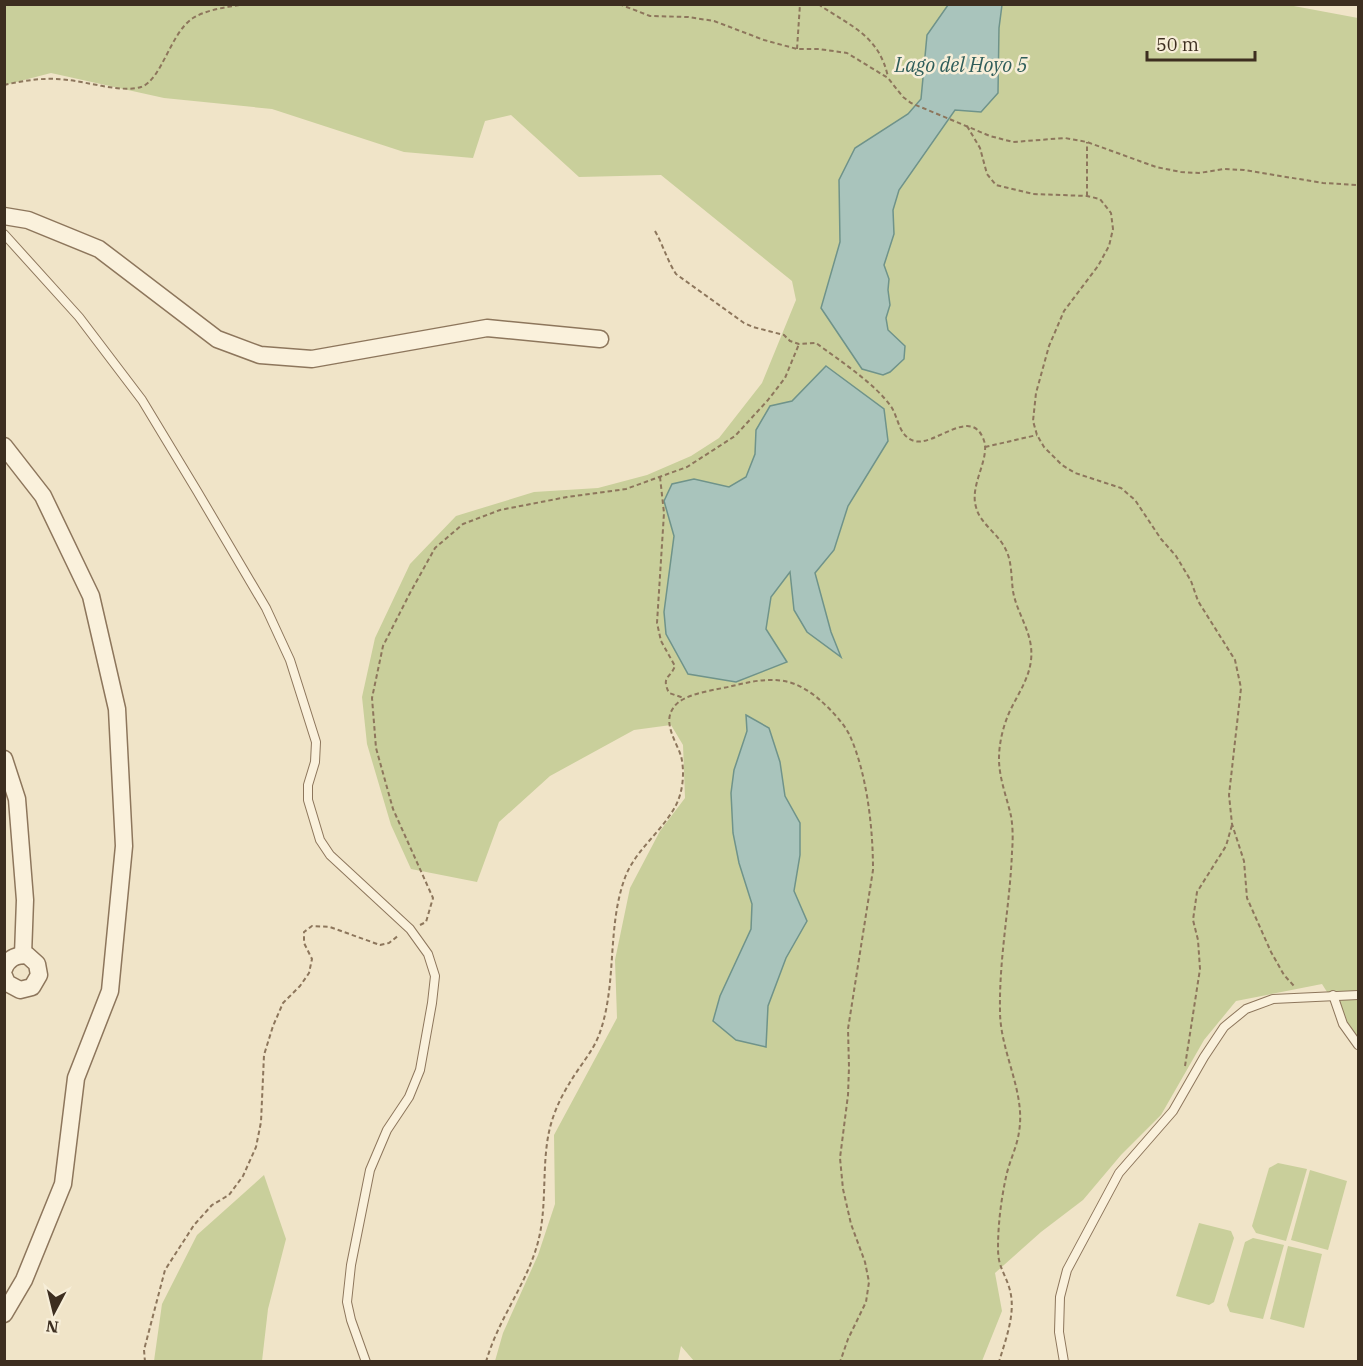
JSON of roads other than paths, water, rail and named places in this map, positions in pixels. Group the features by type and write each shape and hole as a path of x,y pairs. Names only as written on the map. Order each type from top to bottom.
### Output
{"street":[{"path":"4,216 28,220 99,249 217,339 260,355 312,359 487,328 600,339"},
{"path":"4,446 43,496 91,596 117,709 124,846 110,991 76,1078 63,1184 24,1280 4,1314"},
{"path":"4,759 17,799 25,900 23,955"},
{"path":"4,969 13,957 23,955 30,957 37,964 39,975 32,987 20,990 8,983 4,976"}],"lane":[{"path":"4,234 79,317 142,400 266,608 290,660 316,742 315,762 308,785 308,800 320,840 330,855 410,929 428,954 435,976 420,1070 409,1097 387,1130 370,1170 351,1265 347,1302 366,1362"},
{"path":"1333,995 1343,1024 1359,1044"},
{"path":"1064,1362 1059,1320 1060,1298 1067,1270 1119,1173 1173,1111 1224,1027 1246,1009 1273,999 1359,995"}],"water":[{"name":"Lago del Hoyo 5","path":"948,5 1002,5 999,28 998,93 981,112 955,110 899,190 893,210 894,234 884,265 889,279 890,305 886,318 888,330 905,346 904,359 890,372 883,375 862,369 821,308 840,242 839,180 855,148 908,114 921,99 927,35"},
{"path":"826,366 884,409 888,441 848,506 834,550 815,573 831,632 841,657 807,632 794,610 790,572 771,597 766,629 787,662 736,682 688,674 666,634 664,612 674,536 664,501 672,484 694,479 729,487 746,477 755,454 756,430 770,406 792,401"},
{"path":"746,715 769,728 780,762 785,796 800,823 800,855 794,891 807,921 786,958 768,1006 766,1047 736,1040 713,1021 720,996 751,929 752,904 739,863 733,833 731,793 734,770 747,731"}]}
